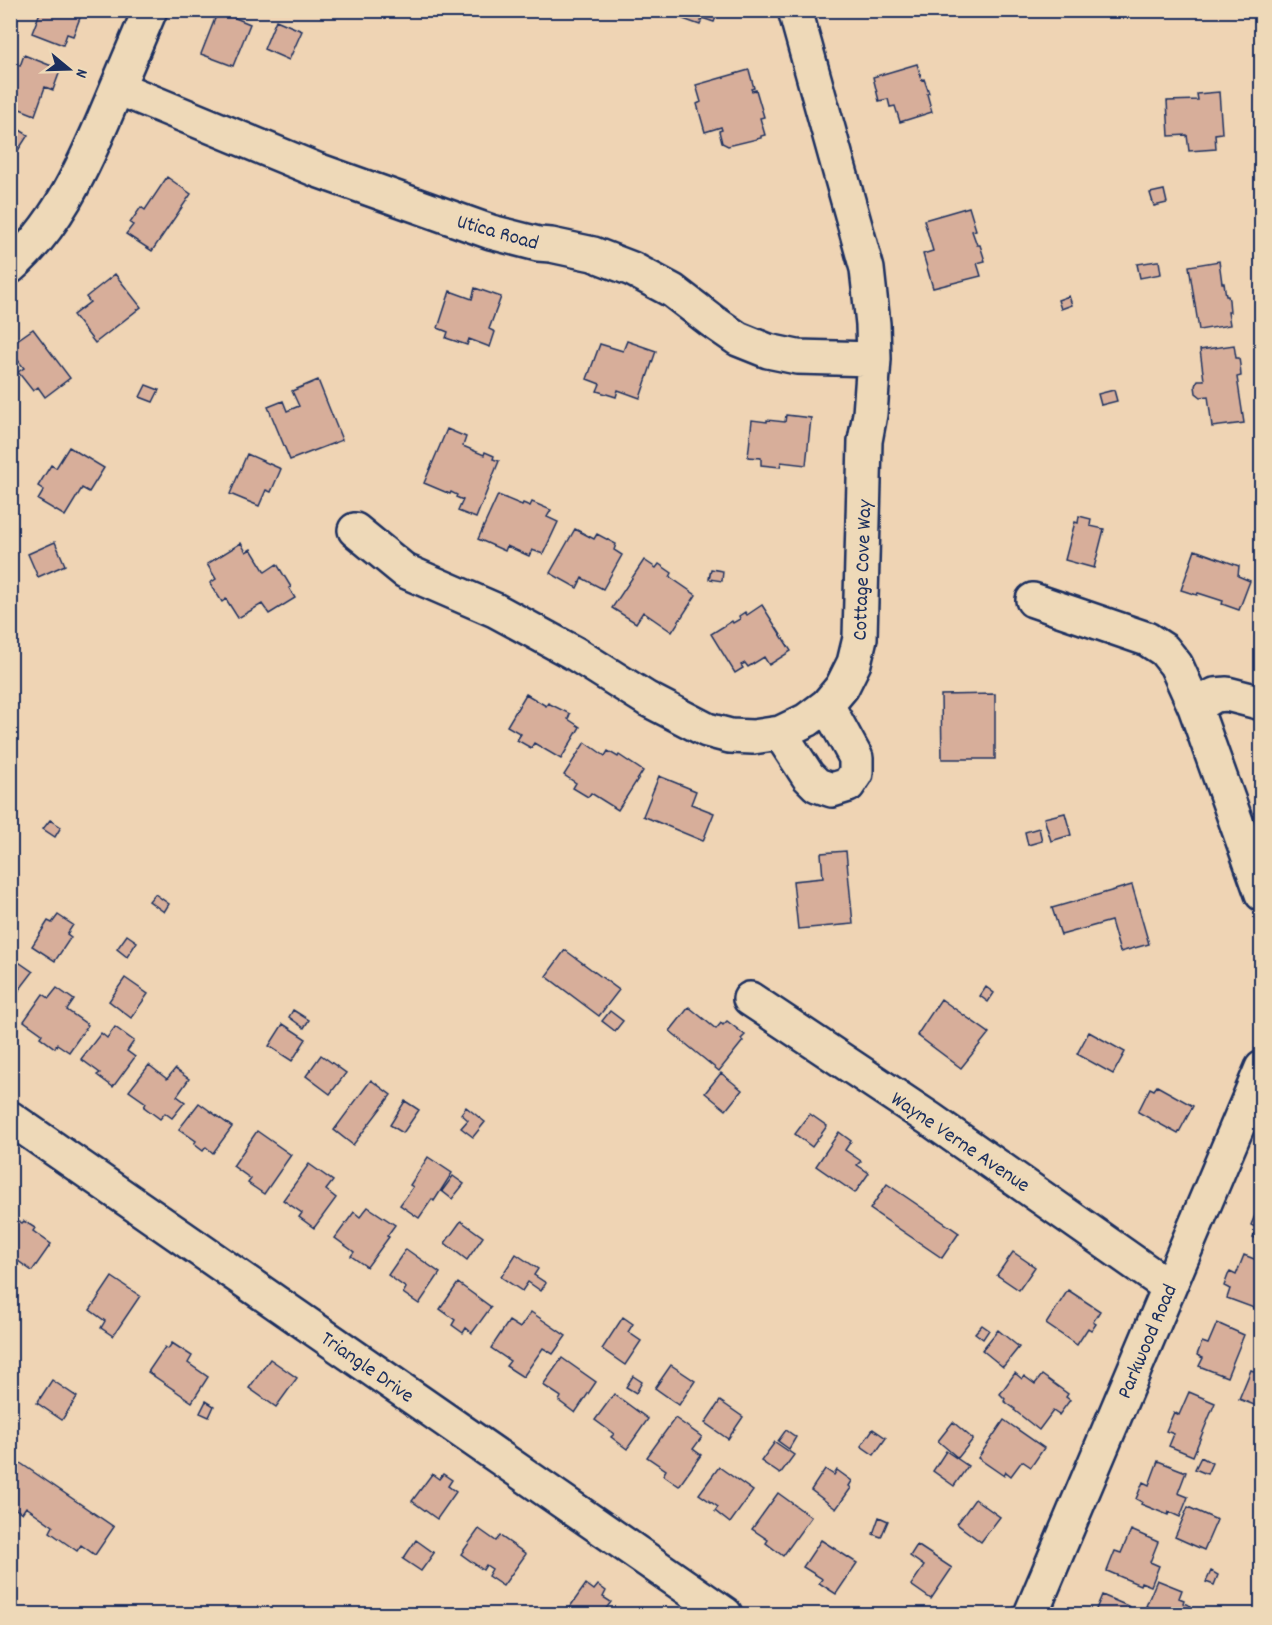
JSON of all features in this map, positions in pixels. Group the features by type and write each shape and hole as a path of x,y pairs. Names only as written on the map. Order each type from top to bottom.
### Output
{"street":[{"path":"10,267 39,237 60,209 83,167 150,10"},
{"name":"Cottage Cove Way","path":"355,530 405,571 495,610 574,653 646,699 707,730 730,736 753,737 780,733 807,720 827,705 842,687 854,663 860,638 865,441 870,414 874,359 873,324 867,269 795,10"},
{"name":"Utica Road","path":"118,88 317,170 491,232 538,244 593,254 632,269 673,291 738,339 768,351 796,357 874,359"},
{"path":"1033,600 1147,639 1164,650 1176,665 1195,707 1262,894"},
{"path":"1195,707 1215,695 1227,694 1262,703"},
{"path":"780,733 808,776 817,785 832,790 848,785 856,773 856,758 827,705"},
{"name":"Wayne Verne Avenue","path":"750,999 939,1126 1169,1287"},
{"name":"Parkwood Road","path":"1031,1614 1262,1068"},
{"name":"Triangle Drive","path":"10,1118 725,1614"}],"building":[{"path":"41,10 83,10 73,36 67,34 63,45 32,33"},
{"path":"668,10 719,10 714,22 702,18 700,25 668,12"},
{"path":"218,11 250,24 233,66 201,54"},
{"path":"276,20 302,31 289,60 264,49"},
{"path":"24,55 60,71 53,90 45,87 35,115 10,105 10,62 20,66"},
{"path":"917,64 929,93 927,94 932,112 900,122 895,106 890,107 888,99 879,101 873,77"},
{"path":"749,70 754,88 751,89 756,90 764,117 760,118 765,135 728,146 722,143 719,131 722,130 721,127 705,132 697,104 701,102 696,85"},
{"path":"1219,92 1222,133 1215,134 1216,149 1189,151 1187,135 1169,136 1167,101 1198,100 1197,94"},
{"path":"10,124 28,135 10,163"},
{"path":"167,177 191,194 152,251 126,234 133,225 130,223 141,207 145,210"},
{"path":"1164,190 1167,203 1154,206 1150,193"},
{"path":"969,207 976,230 972,231 985,261 977,263 981,276 933,288 923,254 933,251 924,220"},
{"path":"1159,261 1161,274 1140,278 1137,264"},
{"path":"1219,261 1222,283 1224,283 1229,300 1230,325 1199,330 1189,266"},
{"path":"115,274 141,307 95,343 73,315 90,302 86,297"},
{"path":"475,288 501,297 489,329 495,332 490,347 469,339 467,345 446,338 448,332 438,328 450,291 472,299"},
{"path":"1069,296 1072,305 1061,309 1058,300"},
{"path":"33,329 70,378 45,397 38,387 33,391 18,372 24,368 10,350 10,345"},
{"path":"627,341 656,351 640,398 618,390 616,397 597,391 600,384 587,379 600,344 623,351"},
{"path":"1234,345 1236,358 1239,358 1240,365 1241,376 1237,377 1244,423 1212,427 1208,396 1201,397 1196,393 1196,383 1198,380 1204,380 1200,350"},
{"path":"318,380 342,440 290,460 268,407 283,401 287,411 299,406 292,391"},
{"path":"146,385 159,390 153,402 140,397"},
{"path":"1114,390 1117,401 1101,405 1098,394"},
{"path":"786,415 811,418 806,465 781,462 780,467 761,465 761,458 748,457 752,420 785,422"},
{"path":"447,429 466,437 463,446 484,455 485,452 499,461 476,518 458,511 463,500 456,497 457,495 424,483"},
{"path":"69,447 104,468 89,492 82,488 65,516 38,500 44,490 38,486 51,465 56,468"},
{"path":"247,454 281,469 271,492 266,490 259,506 230,494"},
{"path":"498,495 522,505 523,503 530,506 532,502 551,510 547,517 558,522 543,554 532,550 529,556 507,546 505,551 478,539"},
{"path":"1079,516 1091,519 1090,526 1104,529 1094,568 1065,560 1075,522 1078,523"},
{"path":"575,529 594,539 597,534 616,544 614,550 622,555 603,589 582,578 577,588 550,573"},
{"path":"55,542 65,565 38,577 28,554"},
{"path":"241,543 246,552 251,549 265,572 277,564 295,598 269,614 262,604 238,618 226,599 222,602 210,583 216,579 207,564"},
{"path":"1195,550 1239,566 1238,576 1250,581 1239,610 1222,604 1223,601 1181,590"},
{"path":"644,560 656,568 659,564 672,573 670,577 696,595 672,632 643,612 636,623 612,608"},
{"path":"711,569 723,571 722,581 709,579"},
{"path":"762,605 791,651 769,665 764,657 748,667 745,663 741,665 743,668 735,673 711,634 732,621 733,623 740,619 739,616 745,612 747,615"},
{"path":"526,694 546,706 548,703 570,714 568,719 580,727 561,759 534,743 531,748 517,740 521,734 507,726"},
{"path":"995,694 995,759 942,759 941,695"},
{"path":"585,742 605,756 608,751 618,757 619,755 643,771 618,810 591,793 588,797 573,788 576,783 564,775"},
{"path":"659,776 696,791 691,804 714,813 703,841 643,816"},
{"path":"1065,813 1071,835 1051,841 1044,818"},
{"path":"50,820 61,827 55,837 43,829"},
{"path":"1039,828 1042,841 1028,845 1025,832"},
{"path":"846,851 853,924 798,929 793,881 823,878 821,853"},
{"path":"1132,885 1149,944 1120,952 1111,921 1061,935 1052,908"},
{"path":"155,894 169,904 164,912 149,901"},
{"path":"58,915 73,925 67,934 71,937 55,961 32,946 48,921 52,923"},
{"path":"127,935 137,942 127,957 117,949"},
{"path":"565,950 619,990 599,1016 546,976"},
{"path":"10,956 33,972 10,1002"},
{"path":"125,978 148,994 131,1018 109,1001"},
{"path":"986,987 994,993 988,1002 980,996"},
{"path":"57,988 74,1000 67,1010 88,1025 69,1052 57,1044 55,1048 40,1037 42,1034 24,1021 43,994 49,998"},
{"path":"941,999 989,1033 961,1068 917,1035"},
{"path":"689,1007 716,1029 721,1023 723,1025 727,1021 745,1035 741,1039 743,1041 719,1071 670,1031"},
{"path":"293,1010 309,1020 304,1028 289,1017"},
{"path":"610,1011 623,1021 615,1031 602,1021"},
{"path":"283,1024 306,1039 292,1061 269,1046"},
{"path":"115,1027 134,1041 127,1051 135,1057 113,1087 97,1075 100,1073 81,1059 101,1033 107,1038"},
{"path":"1089,1032 1125,1052 1113,1074 1077,1054"},
{"path":"321,1055 346,1073 330,1094 306,1076"},
{"path":"149,1065 167,1079 175,1069 189,1079 177,1096 185,1102 172,1118 165,1113 160,1119 144,1107 146,1103 129,1091"},
{"path":"721,1073 742,1090 726,1110 705,1093"},
{"path":"371,1080 391,1095 353,1145 334,1130"},
{"path":"1157,1086 1193,1106 1178,1134 1138,1112 1150,1088 1154,1090"},
{"path":"405,1101 419,1110 403,1133 390,1125"},
{"path":"199,1103 232,1127 213,1153 206,1147 203,1151 194,1144 196,1141 179,1129"},
{"path":"466,1107 485,1122 473,1137 461,1128 468,1120 461,1114"},
{"path":"810,1114 827,1126 812,1147 795,1134"},
{"path":"257,1131 291,1155 264,1194 248,1183 251,1179 233,1166"},
{"path":"839,1132 851,1141 845,1150 861,1161 857,1165 869,1173 855,1193 816,1166"},
{"path":"428,1157 452,1173 434,1201 432,1199 419,1218 400,1205 413,1187 410,1185"},
{"path":"309,1164 333,1181 326,1190 336,1198 314,1228 299,1217 302,1213 283,1200"},
{"path":"453,1176 464,1184 452,1199 442,1191"},
{"path":"887,1184 959,1233 942,1258 870,1209"},
{"path":"368,1207 395,1225 367,1267 351,1256 354,1252 335,1238 354,1212 360,1217"},
{"path":"1256,1213 1262,1215 1262,1241 1253,1237 1257,1228 1251,1225"},
{"path":"13,1217 35,1228 33,1231 51,1244 32,1271 10,1255 10,1219"},
{"path":"461,1221 483,1237 467,1260 445,1243"},
{"path":"406,1249 440,1273 419,1304 403,1293 406,1288 388,1275"},
{"path":"1013,1252 1035,1267 1019,1290 997,1275"},
{"path":"516,1254 538,1269 534,1275 546,1283 541,1291 528,1282 522,1291 501,1277"},
{"path":"1244,1255 1262,1262 1262,1311 1227,1298 1230,1289 1224,1286 1228,1275 1230,1272 1236,1275"},
{"path":"112,1277 140,1296 113,1336 101,1328 105,1321 90,1310"},
{"path":"458,1283 491,1307 472,1333 466,1328 463,1333 452,1325 455,1320 440,1309"},
{"path":"1068,1290 1100,1311 1093,1322 1096,1324 1094,1327 1091,1330 1088,1328 1077,1345 1046,1324"},
{"path":"531,1312 566,1336 553,1354 543,1348 523,1377 506,1366 510,1361 491,1348 509,1321 520,1328"},
{"path":"623,1317 633,1324 628,1332 641,1341 625,1365 602,1349"},
{"path":"1217,1323 1244,1335 1227,1377 1199,1366 1203,1358 1197,1355 1202,1342 1208,1344"},
{"path":"982,1325 989,1330 983,1339 975,1333"},
{"path":"998,1330 1019,1347 1003,1367 982,1350"},
{"path":"172,1343 192,1356 188,1363 208,1377 192,1402 148,1372 165,1347 168,1349"},
{"path":"562,1358 596,1382 575,1413 559,1401 560,1396 543,1385"},
{"path":"270,1359 297,1378 276,1407 249,1388"},
{"path":"671,1365 695,1381 679,1405 655,1388"},
{"path":"1251,1370 1262,1374 1262,1408 1239,1399"},
{"path":"1015,1373 1022,1379 1024,1376 1035,1384 1042,1375 1068,1394 1066,1397 1070,1400 1059,1415 1053,1411 1039,1430 1004,1401 1005,1399 1000,1394"},
{"path":"633,1376 642,1382 636,1393 626,1387"},
{"path":"52,1380 77,1397 62,1420 37,1403"},
{"path":"1189,1392 1215,1403 1193,1456 1169,1446 1174,1434 1166,1431 1174,1412 1179,1415"},
{"path":"614,1394 648,1419 627,1449 611,1437 614,1434 595,1420"},
{"path":"206,1401 214,1406 209,1417 200,1413"},
{"path":"720,1401 743,1417 728,1439 705,1423"},
{"path":"675,1418 702,1437 693,1449 701,1455 679,1486 663,1475 666,1470 647,1457"},
{"path":"1004,1420 1044,1448 1031,1467 1022,1461 1011,1476 1006,1472 1004,1476 978,1458"},
{"path":"953,1422 973,1439 958,1458 938,1441"},
{"path":"873,1429 886,1438 874,1455 861,1446"},
{"path":"786,1430 796,1437 789,1449 778,1441"},
{"path":"775,1442 794,1455 780,1474 761,1461"},
{"path":"946,1451 968,1466 954,1486 933,1471"},
{"path":"10,1456 114,1527 95,1555 81,1545 77,1551 64,1542 50,1532 53,1526 26,1507 22,1513 10,1505"},
{"path":"1201,1457 1212,1463 1207,1474 1195,1469"},
{"path":"1158,1461 1186,1472 1178,1493 1188,1497 1180,1517 1169,1512 1168,1515 1141,1504 1142,1502 1136,1499 1143,1482 1149,1485"},
{"path":"719,1467 753,1491 730,1523 715,1511 718,1507 699,1494"},
{"path":"825,1469 834,1475 837,1470 852,1481 849,1486 851,1488 836,1509 811,1490"},
{"path":"432,1474 439,1479 443,1474 452,1480 448,1486 456,1492 437,1519 412,1501"},
{"path":"778,1493 811,1517 783,1556 766,1543 768,1540 752,1529"},
{"path":"975,1499 1000,1517 981,1542 957,1524"},
{"path":"1188,1507 1217,1520 1204,1550 1175,1537"},
{"path":"879,1517 888,1521 881,1537 873,1534"},
{"path":"479,1529 496,1541 500,1536 526,1554 503,1586 488,1576 492,1569 486,1565 483,1570 461,1554"},
{"path":"1131,1530 1158,1542 1150,1562 1159,1566 1151,1586 1141,1582 1140,1585 1107,1571 1115,1551 1121,1553"},
{"path":"416,1540 434,1553 421,1571 403,1559"},
{"path":"821,1540 857,1563 836,1594 819,1583 821,1578 803,1567"},
{"path":"917,1545 952,1568 931,1599 911,1585 924,1566 910,1556"},
{"path":"1211,1571 1218,1575 1214,1585 1206,1582"},
{"path":"1157,1580 1182,1590 1179,1598 1184,1600 1183,1603 1191,1606 1188,1614 1174,1609 1172,1614 1167,1614 1146,1606"},
{"path":"586,1584 594,1590 598,1585 606,1591 603,1597 611,1602 602,1614 573,1614 567,1611"},
{"path":"1102,1595 1130,1607 1127,1614 1094,1614"}]}
